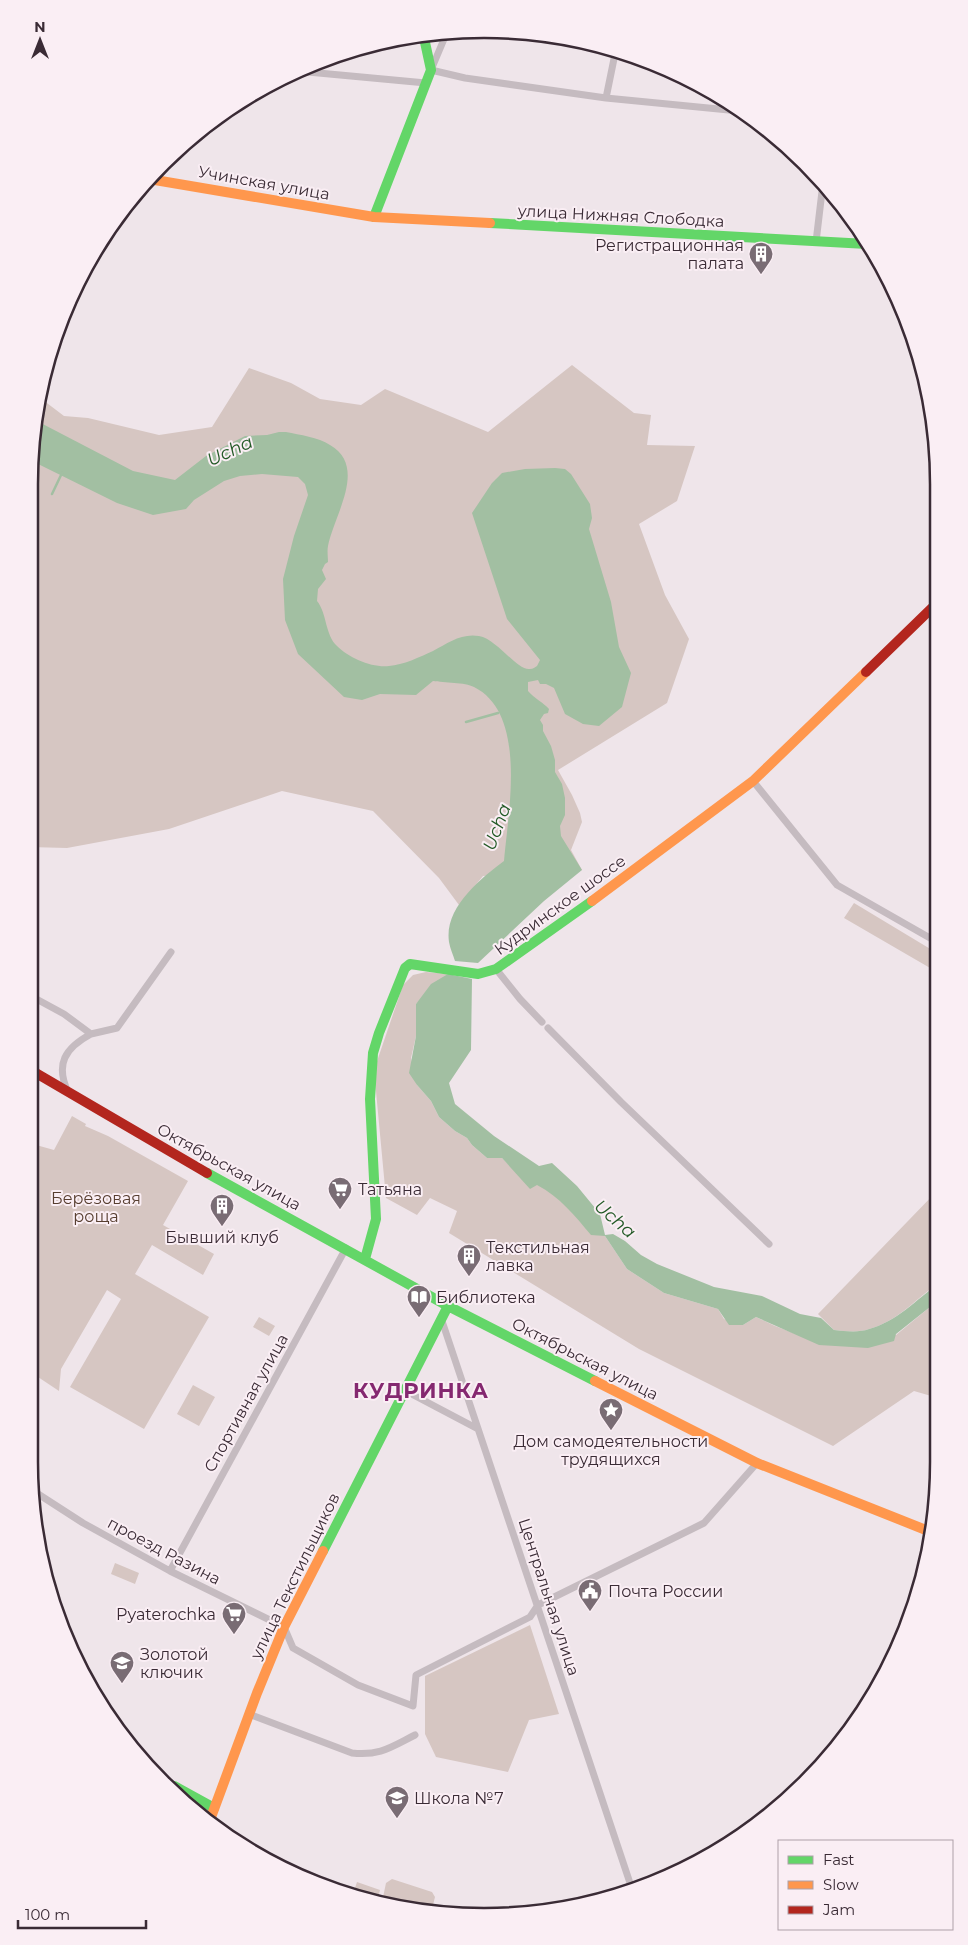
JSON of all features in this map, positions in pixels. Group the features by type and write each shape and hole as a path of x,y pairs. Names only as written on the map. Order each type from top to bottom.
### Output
{"street":[{"path":"374,217 444,39"},
{"path":"425,41 431,70"},
{"path":"606,98 615,57"},
{"path":"431,70 464,78 606,98 727,110"},
{"path":"311,72 426,83"},
{"name":"Учинская улица","path":"157,180 374,217"},
{"path":"816,242 822,192"},
{"name":"улица Нижняя Слободка","path":"374,217 860,244"},
{"name":"Кудринское шоссе","path":"365,1259 376,1219 370,1099 373,1053 405,968 410,964 478,974 496,969 615,885 752,781 930,610"},
{"path":"752,781 837,885 930,938"},
{"path":"69,1094 62,1080 62,1066 66,1053 76,1042 90,1034 117,1028 171,952"},
{"path":"496,969 520,999 542,1022"},
{"path":"38,1001 64,1014 90,1034"},
{"path":"548,1028 621,1102 768,1244"},
{"name":"Октябрьская улица","path":"38,1075 278,1212 448,1306 757,1464 925,1529"},
{"name":"Спортивная улица","path":"170,1571 346,1248"},
{"name":"улица Текстильщиков","path":"212,1815 284,1627 448,1306"},
{"name":"Центральная улица","path":"441,1318 630,1883"},
{"path":"404,1390 478,1429"},
{"path":"284,1627 293,1648 358,1685 413,1706 416,1675 530,1617 538,1605 704,1523 757,1464"},
{"name":"проезд Разина","path":"39,1495 83,1523 170,1571 284,1627"},
{"path":"249,1714 352,1753 369,1755 386,1750 415,1736"},
{"path":"184,1791 214,1808"}],"green space":[{"path":"572,365 634,413 651,415 647,445 695,446 677,501 639,524 665,595 689,639 667,703 558,770 580,813 582,822 571,850 582,870 483,876 459,905 439,878 373,811 282,791 169,829 67,848 38,847 38,455 45,402 64,416 88,418 159,435 212,427 249,368 291,383 320,399 361,405 385,389 488,432"},
{"path":"854,903 930,949 930,968 844,918"},
{"path":"426,972 448,974 416,1004 416,1036 411,1058 417,1085 431,1101 439,1117 455,1131 467,1138 487,1158 502,1158 513,1169 549,1191 605,1236 627,1269 664,1293 718,1309 724,1319 743,1325 756,1317 804,1337 896,1335 930,1307 930,1396 914,1391 833,1446 639,1349 449,1233 457,1211 430,1198 417,1215 386,1198 374,1070 403,985 413,975"},
{"name":"Берёзовая роща","path":"72,1116 86,1124 85,1126 108,1136 188,1181 163,1225 214,1254 203,1275 152,1245 135,1274 209,1317 144,1429 70,1387 121,1299 107,1290 61,1369 59,1391 38,1377 38,1146 54,1150"},
{"path":"930,1198 930,1290 897,1316 879,1326 865,1330 834,1330 818,1314"},
{"path":"259,1317 275,1326 269,1336 253,1327"},
{"path":"193,1385 215,1397 199,1426 177,1414"},
{"path":"115,1563 139,1573 135,1584 111,1574"},
{"path":"530,1625 559,1714 529,1720 508,1772 436,1757 425,1734 425,1676"},
{"path":"392,1879 432,1892 435,1897 433,1905 383,1896 386,1883"},
{"path":"357,1882 380,1890 379,1895 355,1888"}],"water":[{"name":"Ucha","path":"41,423 133,471 175,480 206,456 245,436 286,432 325,442 341,454 347,466 348,478 346,492 328,546 328,562 322,570 326,579 318,589 317,601 323,612 330,636 337,646 361,661 382,666 406,662 433,651 455,639 472,635 486,638 519,665 531,669 537,666 540,660 507,619 472,513 492,483 502,473 525,469 565,469 571,474 590,504 592,518 589,529 611,602 619,647 631,673 622,707 599,726 583,724 565,714 554,688 546,684 540,684 538,680 528,682 528,691 549,709 548,713 544,714 540,720 543,725 543,731 551,746 555,760 555,772 562,784 565,798 565,815 560,826 561,836 582,870 544,901 478,963 455,961 449,942 449,929 452,918 458,906 475,886 504,861 511,792 511,766 508,741 502,719 491,700 470,685 433,681 416,695 380,694 362,700 344,697 298,654 285,620 283,579 294,536 308,495 305,484 298,477 262,474 240,476 224,481 194,500 186,509 153,515 117,503 38,464"},
{"path":"448,974 472,979 471,1050 449,1083 455,1104 494,1136 539,1166 552,1163 577,1186 600,1214 605,1235 613,1234 625,1241 641,1255 657,1264 714,1287 762,1296 800,1314 821,1318 834,1330 860,1331 879,1326 897,1316 930,1290 930,1307 896,1334 894,1341 868,1348 819,1345 756,1317 743,1325 729,1325 718,1309 664,1293 627,1269 605,1236 591,1235 567,1207 553,1195 537,1185 530,1189 502,1158 487,1158 467,1138 455,1131 439,1117 431,1101 409,1073 416,1036 416,1004 431,984"}],"waterway":[{"path":"52,494 62,473"},
{"path":"466,722 498,713"}],"traffic: fast":[{"path":"374,217 431,70 425,41"},
{"path":"490,223 860,244"},
{"path":"365,1259 376,1219 370,1099 373,1053 405,968 410,964 478,974 496,969 592,901"},
{"path":"207,1173 448,1306 595,1381"},
{"path":"323,1551 448,1306"},
{"path":"184,1791 214,1808"}],"traffic: slow":[{"path":"157,180 374,217 490,223"},
{"path":"592,901 753,781 866,672"},
{"path":"595,1381 757,1463 925,1530"},
{"path":"212,1815 257,1693 284,1627 323,1551"}],"traffic: jam":[{"path":"866,672 930,610"},
{"path":"38,1074 207,1173"}],"place":[{"name":"Регистрационная палата","path":"761,275"},
{"name":"Татьяна","path":"340,1210"},
{"name":"Бывший клуб","path":"222,1227"},
{"name":"Текстильная лавка","path":"469,1277"},
{"name":"Библиотека","path":"419,1318"},
{"name":"Дом самодеятельности трудящихся","path":"611,1431"},
{"name":"Почта России","path":"590,1612"},
{"name":"Pyaterochka","path":"234,1635"},
{"name":"Золотой ключик","path":"122,1684"},
{"name":"Школа №7","path":"397,1819"}],"district":[{"name":"КУДРИНКА","path":"421,1390"}]}
